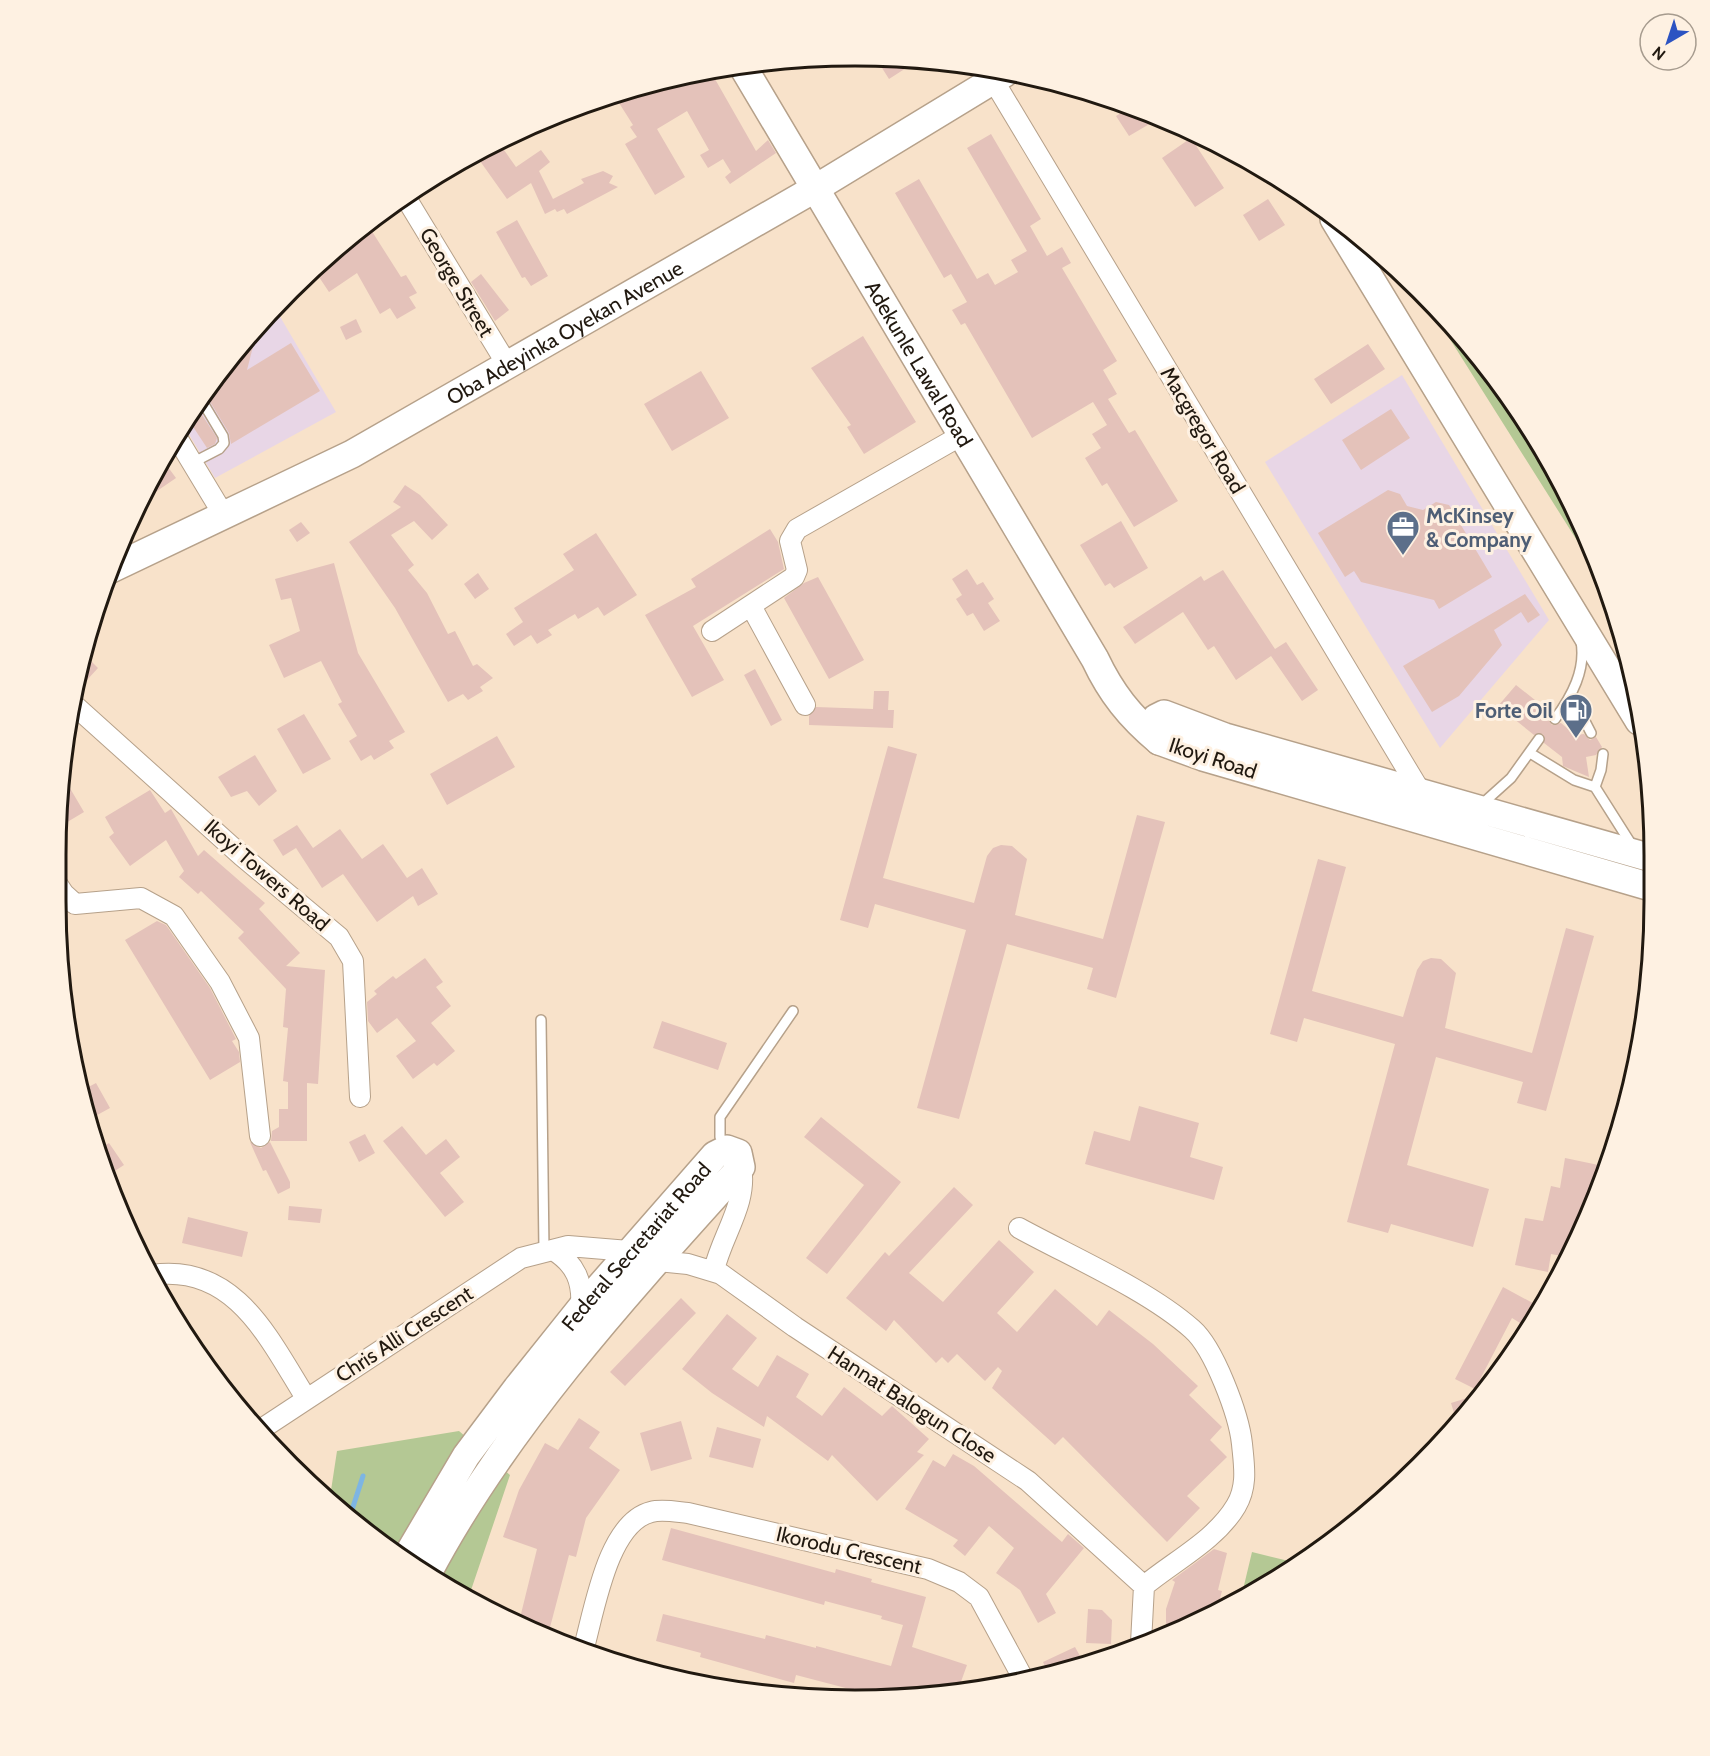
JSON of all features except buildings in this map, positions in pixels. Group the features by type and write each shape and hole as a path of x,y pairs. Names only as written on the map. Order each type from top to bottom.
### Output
{"main road":[{"name":"Adekunle Lawal Road","path":"747,74 1118,700 1131,717 1159,741"},
{"name":"Oba Adeyinka Oyekan Avenue","path":"122,564 352,454 816,188 988,78"},
{"path":"1345,237 1630,706"},
{"path":"1095,659 1134,695 1164,714"},
{"name":"Ikoyi Road","path":"1644,856 1225,737 1164,714 1156,718 1151,725 1159,741 1203,757 1644,885"},
{"name":"Federal Secretariat Road","path":"410,1552 466,1456 581,1308 714,1155 734,1158 658,1261 538,1406 488,1473 452,1529 432,1566"}],"street":[{"name":"Macgregor Road","path":"997,79 1420,791"},
{"name":"George Street","path":"410,204 508,366"},
{"path":"712,631 794,577 797,570 790,541 797,529 962,435"},
{"path":"181,445 223,514"},
{"path":"751,606 805,705"},
{"name":"Ikoyi Towers Road","path":"80,710 242,855 339,937 353,960 360,1097"},
{"path":"66,894 75,904 141,898 174,916 220,982 249,1038 260,1136"},
{"path":"714,1270 719,1248 740,1200 744,1182 734,1158"},
{"path":"1019,1228 1150,1300 1193,1330 1215,1359 1240,1428 1245,1478 1237,1505 1203,1541 1144,1586 1141,1636"},
{"name":"Chris Alli Crescent","path":"266,1426 521,1258 580,1245 629,1251"},
{"path":"549,1251 569,1261 577,1272 581,1287 581,1308"},
{"name":"Hannat Balogun Close","path":"658,1261 714,1270 1028,1481 1144,1586"},
{"path":"160,1274 174,1272 198,1277 227,1292 252,1313 306,1398"},
{"name":"Ikorodu Crescent","path":"586,1642 613,1549 625,1530 636,1519 652,1512 688,1513 928,1569 958,1582 979,1597 1020,1672"}],"lane":[{"path":"192,464 219,449 224,443 223,436 206,407"},
{"path":"1556,719 1572,696 1582,651 1577,618"},
{"path":"1572,696 1591,733"},
{"path":"1476,808 1506,784 1539,739"},
{"path":"1530,753 1574,780 1595,787 1644,856"},
{"path":"1595,787 1601,770 1603,754"},
{"path":"734,1158 720,1137 720,1118 793,1011"},
{"path":"541,1020 549,1251"}],"shaded area":[{"path":"280,316 336,412 215,478 189,434 229,375"},
{"path":"1402,375 1549,620 1440,748 1265,462"}],"green space":[{"path":"1446,333 1481,375 1511,417 1563,506 1582,548"},
{"path":"459,1431 510,1475 471,1590 417,1557 375,1527 331,1490 337,1451"},
{"path":"1252,1552 1287,1561 1250,1584 1244,1588"}],"waterway":[{"path":"352,1508 363,1476"}],"place":[{"name":"McKinsey & Company","path":"1403,556"},
{"name":"Forte Oil","path":"1576,739"}]}
